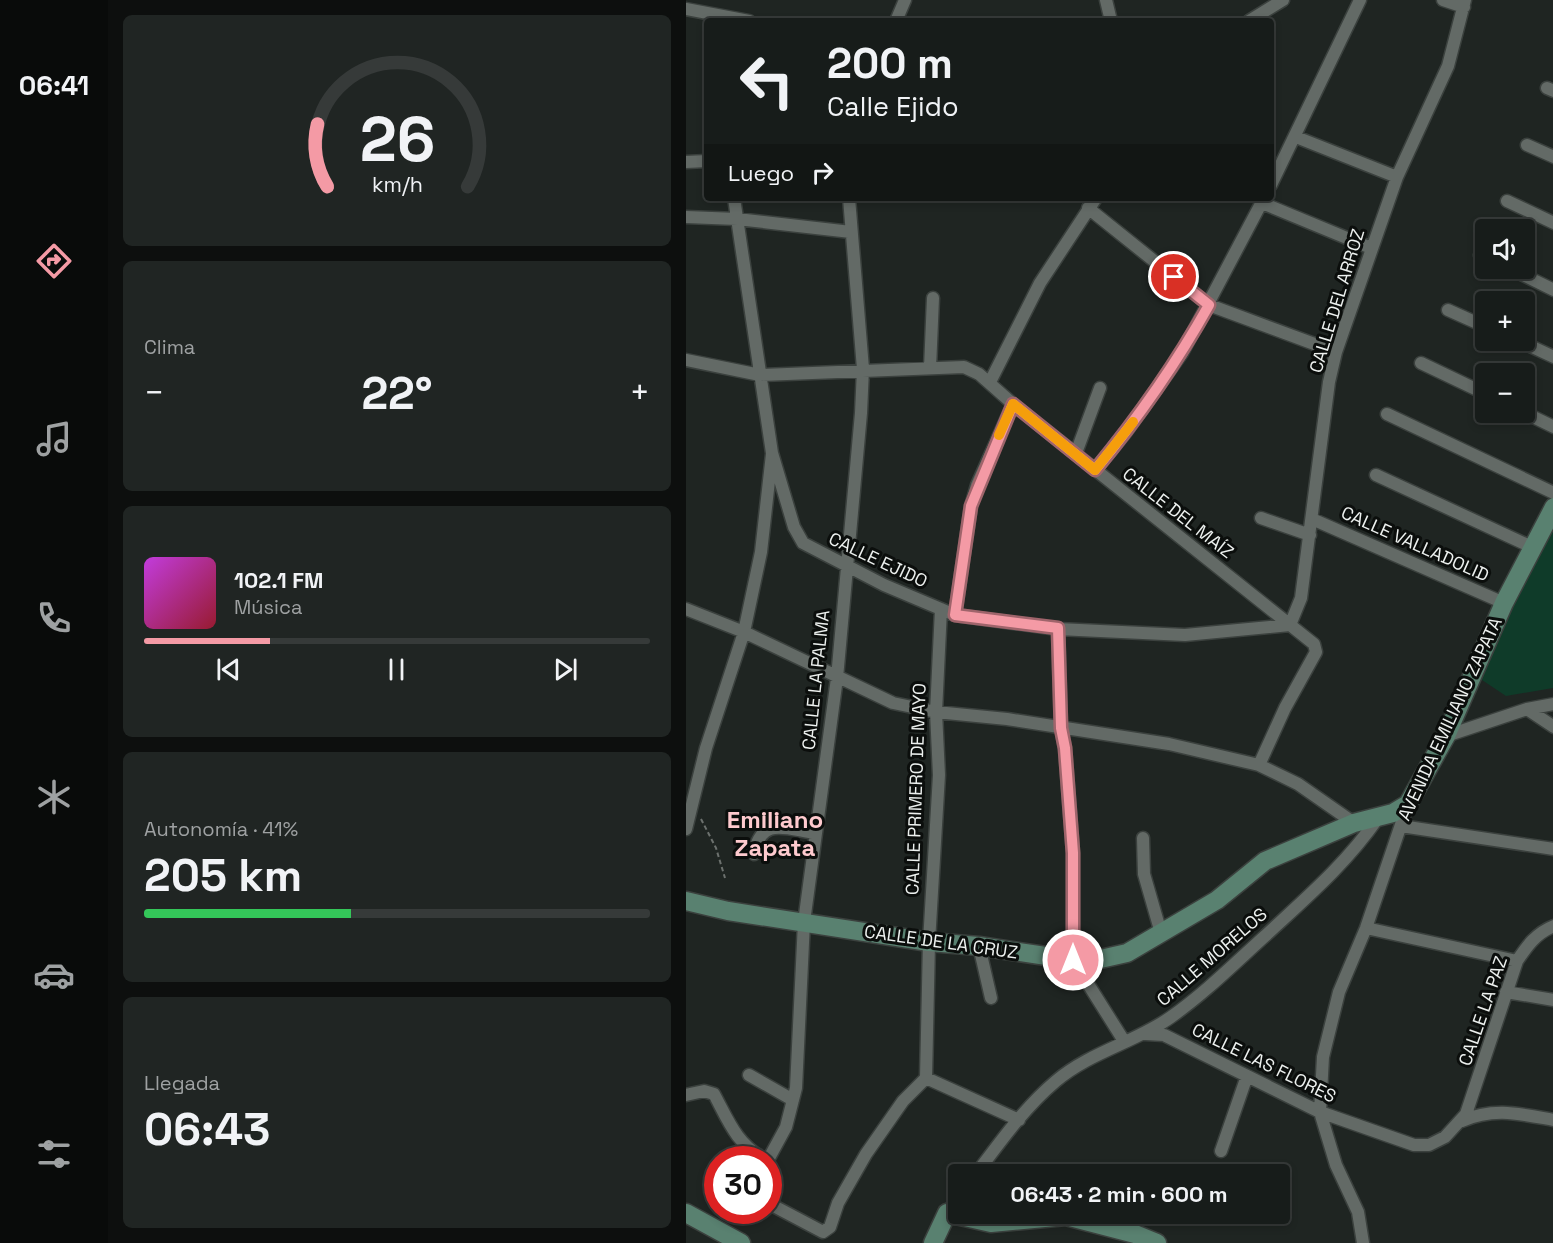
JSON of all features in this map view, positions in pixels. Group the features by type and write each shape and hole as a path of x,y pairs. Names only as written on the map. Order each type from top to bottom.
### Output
{"main road":[{"name":"AVENIDA EMILIANO ZAPATA","path":"1408,804 1446,736 1504,603 1553,507"},
{"name":"CALLE DE LA CRUZ","path":"686,901 728,911 929,942 979,946 1073,960 1111,958 1127,953 1217,900 1265,861 1354,822 1378,818 1408,804"},
{"path":"933,1243 947,1213 991,1223 1066,1216 1121,1229 1157,1243"},
{"path":"686,1214 741,1243"}],"street":[{"path":"897,18 905,0"},
{"path":"1106,0 1109,18"},
{"path":"1254,18 1283,0"},
{"path":"1274,179 1360,0"},
{"path":"1443,0 1464,3"},
{"name":"CALLE DEL ARROZ","path":"1290,625 1301,598 1329,382 1336,352 1397,177 1444,76 1464,3"},
{"path":"686,9 714,18"},
{"path":"1296,137 1397,177"},
{"path":"1527,145 1553,157"},
{"path":"686,162 704,161"},
{"name":"CALLE EJIDO","path":"734,201 772,453 794,527 803,543 816,552 846,564 884,585 955,615 1058,628 1185,634 1290,625"},
{"name":"CALLE LA PALMA","path":"774,1146 786,1127 793,1100 799,1043 804,922 837,678 861,413 863,369 849,201"},
{"path":"1095,470 1126,432 1182,353 1262,201"},
{"path":"1265,201 1371,248"},
{"path":"1507,201 1553,223"},
{"path":"990,382 1040,283 1092,203 1209,305 1336,352"},
{"path":"686,217 737,219 851,232"},
{"path":"1531,279 1553,290"},
{"path":"930,368 933,298"},
{"path":"1448,310 1475,322"},
{"path":"1535,348 1553,357"},
{"name":"CALLE DEL MAÍZ","path":"686,360 760,375 863,369 964,367 990,382 1013,404 1314,644 1316,652 1284,708 1259,765"},
{"path":"1421,363 1475,389"},
{"path":"1076,453 1100,388"},
{"path":"955,615 971,506 1013,404"},
{"path":"1386,414 1553,493"},
{"path":"1535,418 1553,428"},
{"path":"686,829 689,803 744,632 761,552 772,453"},
{"path":"1376,475 1534,548"},
{"path":"1261,518 1310,535"},
{"name":"CALLE VALLADOLID","path":"1312,519 1504,603"},
{"path":"686,609 744,632 893,703 936,712 1007,719 1169,744 1259,765 1298,784 1354,822"},
{"name":"CALLE PRIMERO DE MAYO","path":"926,1078 929,942 939,775 936,712 941,609"},
{"path":"1058,628 1061,728 1065,748 1073,853 1073,960 1124,1041"},
{"path":"1446,736 1527,709 1553,704"},
{"path":"1527,709 1553,727"},
{"name":"AVENIDA EMILIANO ZAPATA","path":"1363,1243 1358,1212 1336,1165 1320,1112 1323,1058 1339,992 1366,928 1408,804"},
{"name":"CALLE MORELOS","path":"984,1164 1019,1120 1057,1080 1124,1041 1146,1034 1200,995 1300,904 1354,851 1378,818"},
{"path":"1401,826 1553,849"},
{"path":"754,854 757,837 763,831 773,828 816,833"},
{"path":"1143,838 1144,874 1162,933"},
{"name":"CALLE LA PAZ","path":"1462,1121 1517,961 1527,945 1541,931 1553,926"},
{"path":"1366,928 1517,961"},
{"path":"979,946 991,998"},
{"path":"1506,992 1553,1000"},
{"name":"CALLE LAS FLORES","path":"1146,1034 1164,1035 1320,1112 1423,1146 1436,1143 1462,1121"},
{"path":"749,1075 793,1100"},
{"path":"1221,1151 1247,1076"},
{"path":"782,1210 823,1232 830,1227 838,1203 866,1154 903,1101 926,1078 1019,1120"},
{"path":"686,1095 704,1091 714,1094 734,1133 745,1146"},
{"path":"1462,1121 1480,1113 1512,1112 1553,1120"}],"path":[{"path":"689,803 716,848 725,878"}],"green space":[{"path":"1553,521 1553,688 1506,696 1479,678"}],"slow traffic":[{"path":"999,435 1013,404 1095,470 1133,422"}],"district":[{"name":"Emiliano Zapata","path":"775,834"}],"route":[{"path":"1073,960 1073,853 1065,748 1061,728 1058,628 955,615 971,506 977,485 1013,404 1095,470 1126,432 1182,353 1209,305 1174,277"}]}
